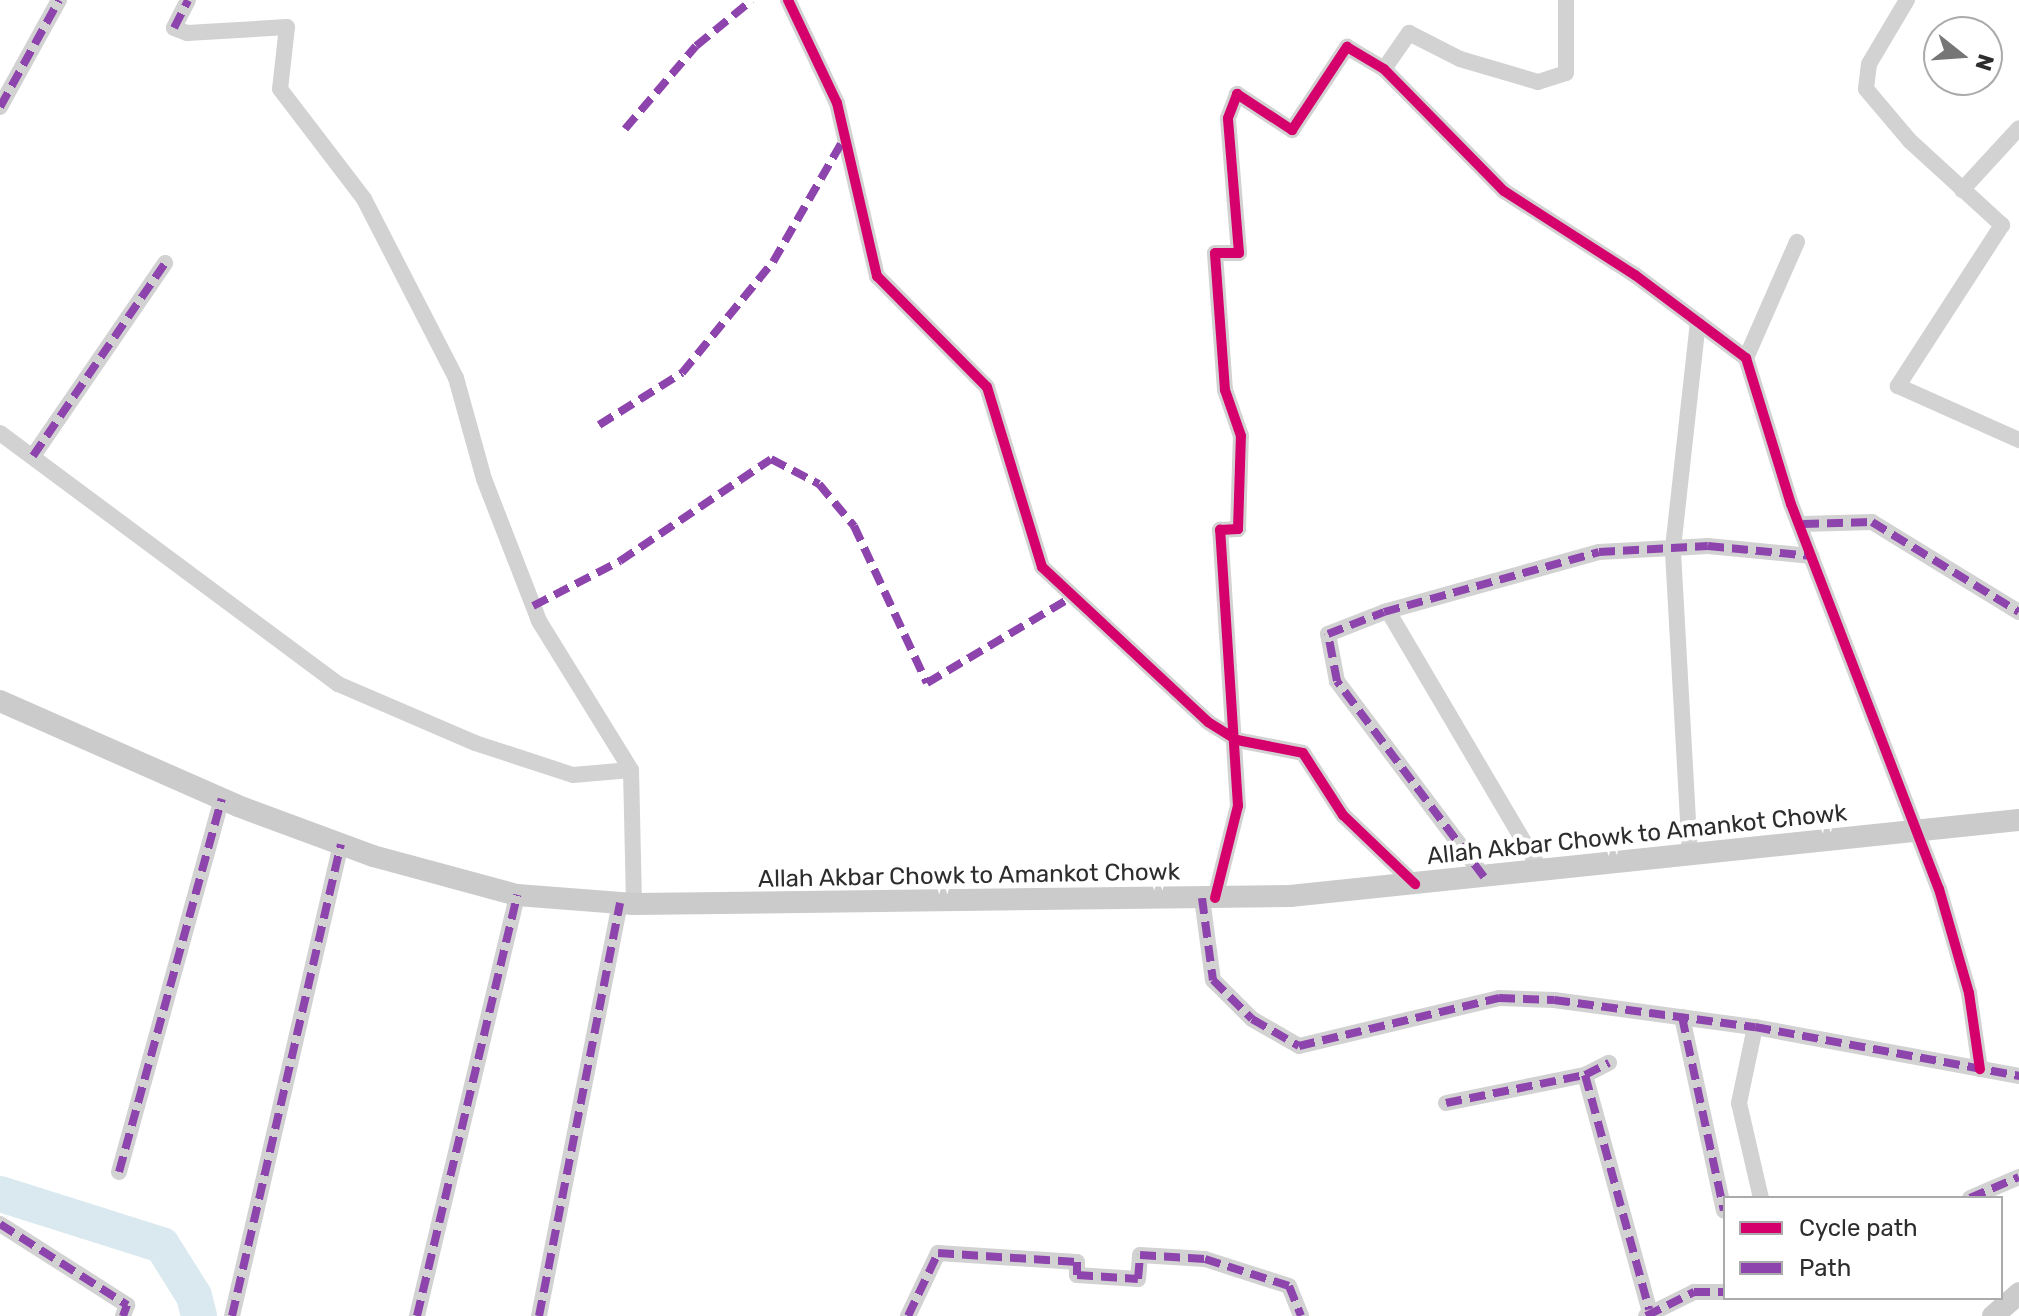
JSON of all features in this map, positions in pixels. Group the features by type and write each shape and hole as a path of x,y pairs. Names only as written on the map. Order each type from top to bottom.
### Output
{"main road":[{"name":"Allah Akbar Chowk to Amankot Chowk","path":"0,701 222,799 341,844 517,895 627,904 1209,898 1415,884 2019,820"},
{"path":"1993,1316 2019,1293"}],"street":[{"path":"0,107 59,0"},
{"path":"188,0 174,28 187,33 287,27 280,89 364,199 456,378 484,479 539,621 631,770 627,904 539,1316"},
{"path":"788,0 837,103 877,276 987,387 1042,567 1208,722 1237,740 1303,753 1343,815 1415,884"},
{"path":"1384,69 1409,33 1460,59 1538,82 1566,73 1566,0"},
{"path":"1907,0 1869,64 1866,89 1962,190 2002,225 1898,386 1969,423 2019,440"},
{"path":"1746,358 1698,321 1504,191 1384,69 1347,47 1292,130 1237,94 1228,118 1239,253 1215,253 1225,390 1241,436 1238,529 1220,530 1237,740 1238,806 1209,898 1213,980 1252,1019 1299,1046 1499,998 1755,1027 2019,1076"},
{"path":"1962,190 2019,128"},
{"path":"1797,242 1746,358 1762,424 1803,524 1812,556 1939,889 1969,993 1980,1069"},
{"path":"33,456 165,263"},
{"path":"1690,856 1673,548 1698,321"},
{"path":"0,433 338,684 475,743 573,775 631,770"},
{"path":"1803,524 1872,522 2019,612"},
{"path":"1484,877 1337,681 1328,634 1388,611 1599,552 1673,548 1812,556"},
{"path":"1388,611 1541,871"},
{"path":"119,1172 222,799"},
{"path":"232,1316 341,844"},
{"path":"417,1316 517,895"},
{"path":"1682,1017 1723,1206"},
{"path":"1755,1027 1739,1103 1761,1196"},
{"path":"1446,1103 1585,1075 1609,1063"},
{"path":"1585,1075 1648,1313 1694,1292 1723,1292"},
{"path":"1975,1196 2019,1177"},
{"path":"0,1224 127,1305 123,1316"},
{"path":"908,1316 938,1253 1077,1262 1077,1275 1138,1279 1140,1255 1205,1259 1289,1286 1301,1316"}],"waterway":[{"path":"0,1194 162,1245 194,1296 199,1316"}],"marked path":[{"path":"0,107 59,0"},
{"path":"174,28 188,0"},
{"path":"625,129 696,46 752,0"},
{"path":"599,425 682,373 773,262 845,137"},
{"path":"33,456 165,263"},
{"path":"533,606 620,561 771,459 819,484 854,526 927,683 1077,594"},
{"path":"1803,524 1872,522 2019,612"},
{"path":"1484,877 1337,681 1328,634 1384,612 1599,552 1708,546 1812,556"},
{"path":"119,1172 222,799"},
{"path":"232,1316 341,844"},
{"path":"417,1316 517,895"},
{"path":"1202,898 1213,980 1252,1019 1299,1046 1499,998 1554,1000 1755,1027 2019,1076"},
{"path":"539,1316 620,903"},
{"path":"1682,1017 1723,1206"},
{"path":"1446,1103 1585,1075 1609,1063"},
{"path":"1585,1075 1649,1309"},
{"path":"1975,1196 2019,1177"},
{"path":"0,1224 127,1305 123,1316"},
{"path":"908,1316 938,1253 1077,1262 1077,1275 1138,1279 1140,1255 1205,1259 1289,1286 1301,1316"},
{"path":"1646,1316 1694,1292 1723,1292"}],"cycle path":[{"path":"788,0 837,103 877,276 987,387 1042,567 1208,722 1237,740 1303,753 1343,815 1415,884"},
{"path":"1215,898 1238,806 1220,530 1238,529 1241,436 1225,390 1215,253 1239,253 1228,118 1237,94 1292,130 1347,47 1384,69 1504,191 1635,275 1746,358 1791,504 1939,889 1969,993 1980,1069"}]}
